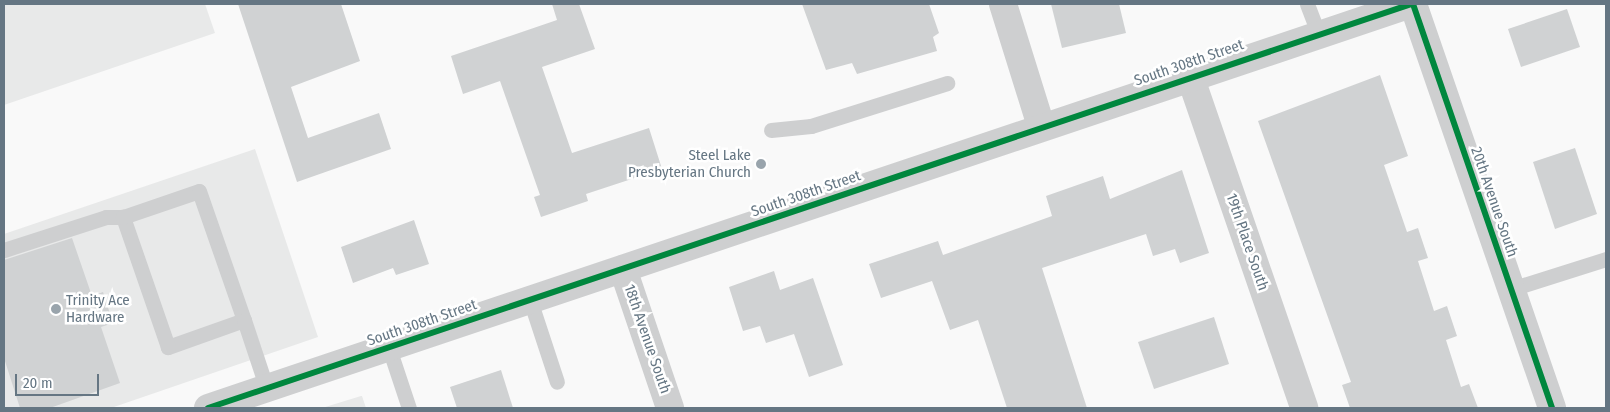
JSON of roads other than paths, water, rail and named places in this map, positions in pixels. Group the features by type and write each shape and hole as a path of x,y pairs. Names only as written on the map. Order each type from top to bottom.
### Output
{"street":[{"path":"1003,4 1041,126"},
{"name":"South 308th Street","path":"208,408 1318,32 1412,4"},
{"name":"20th Avenue South","path":"1412,4 1552,408"},
{"name":"19th Place South","path":"1190,76 1304,408"},
{"name":"18th Avenue South","path":"623,269 670,408"}],"lane":[{"path":"1308,4 1318,32"},
{"path":"771,130 811,126 947,83"},
{"path":"4,250 106,216 123,217 199,191 267,389"},
{"path":"123,217 168,347 244,320"},
{"path":"1511,289 1606,259"},
{"path":"530,300 557,382"},
{"path":"389,348 409,408"}],"place":[{"name":"Steel Lake Presbyterian Church","path":"761,164"},
{"name":"Trinity Ace Hardware","path":"56,309"}]}
